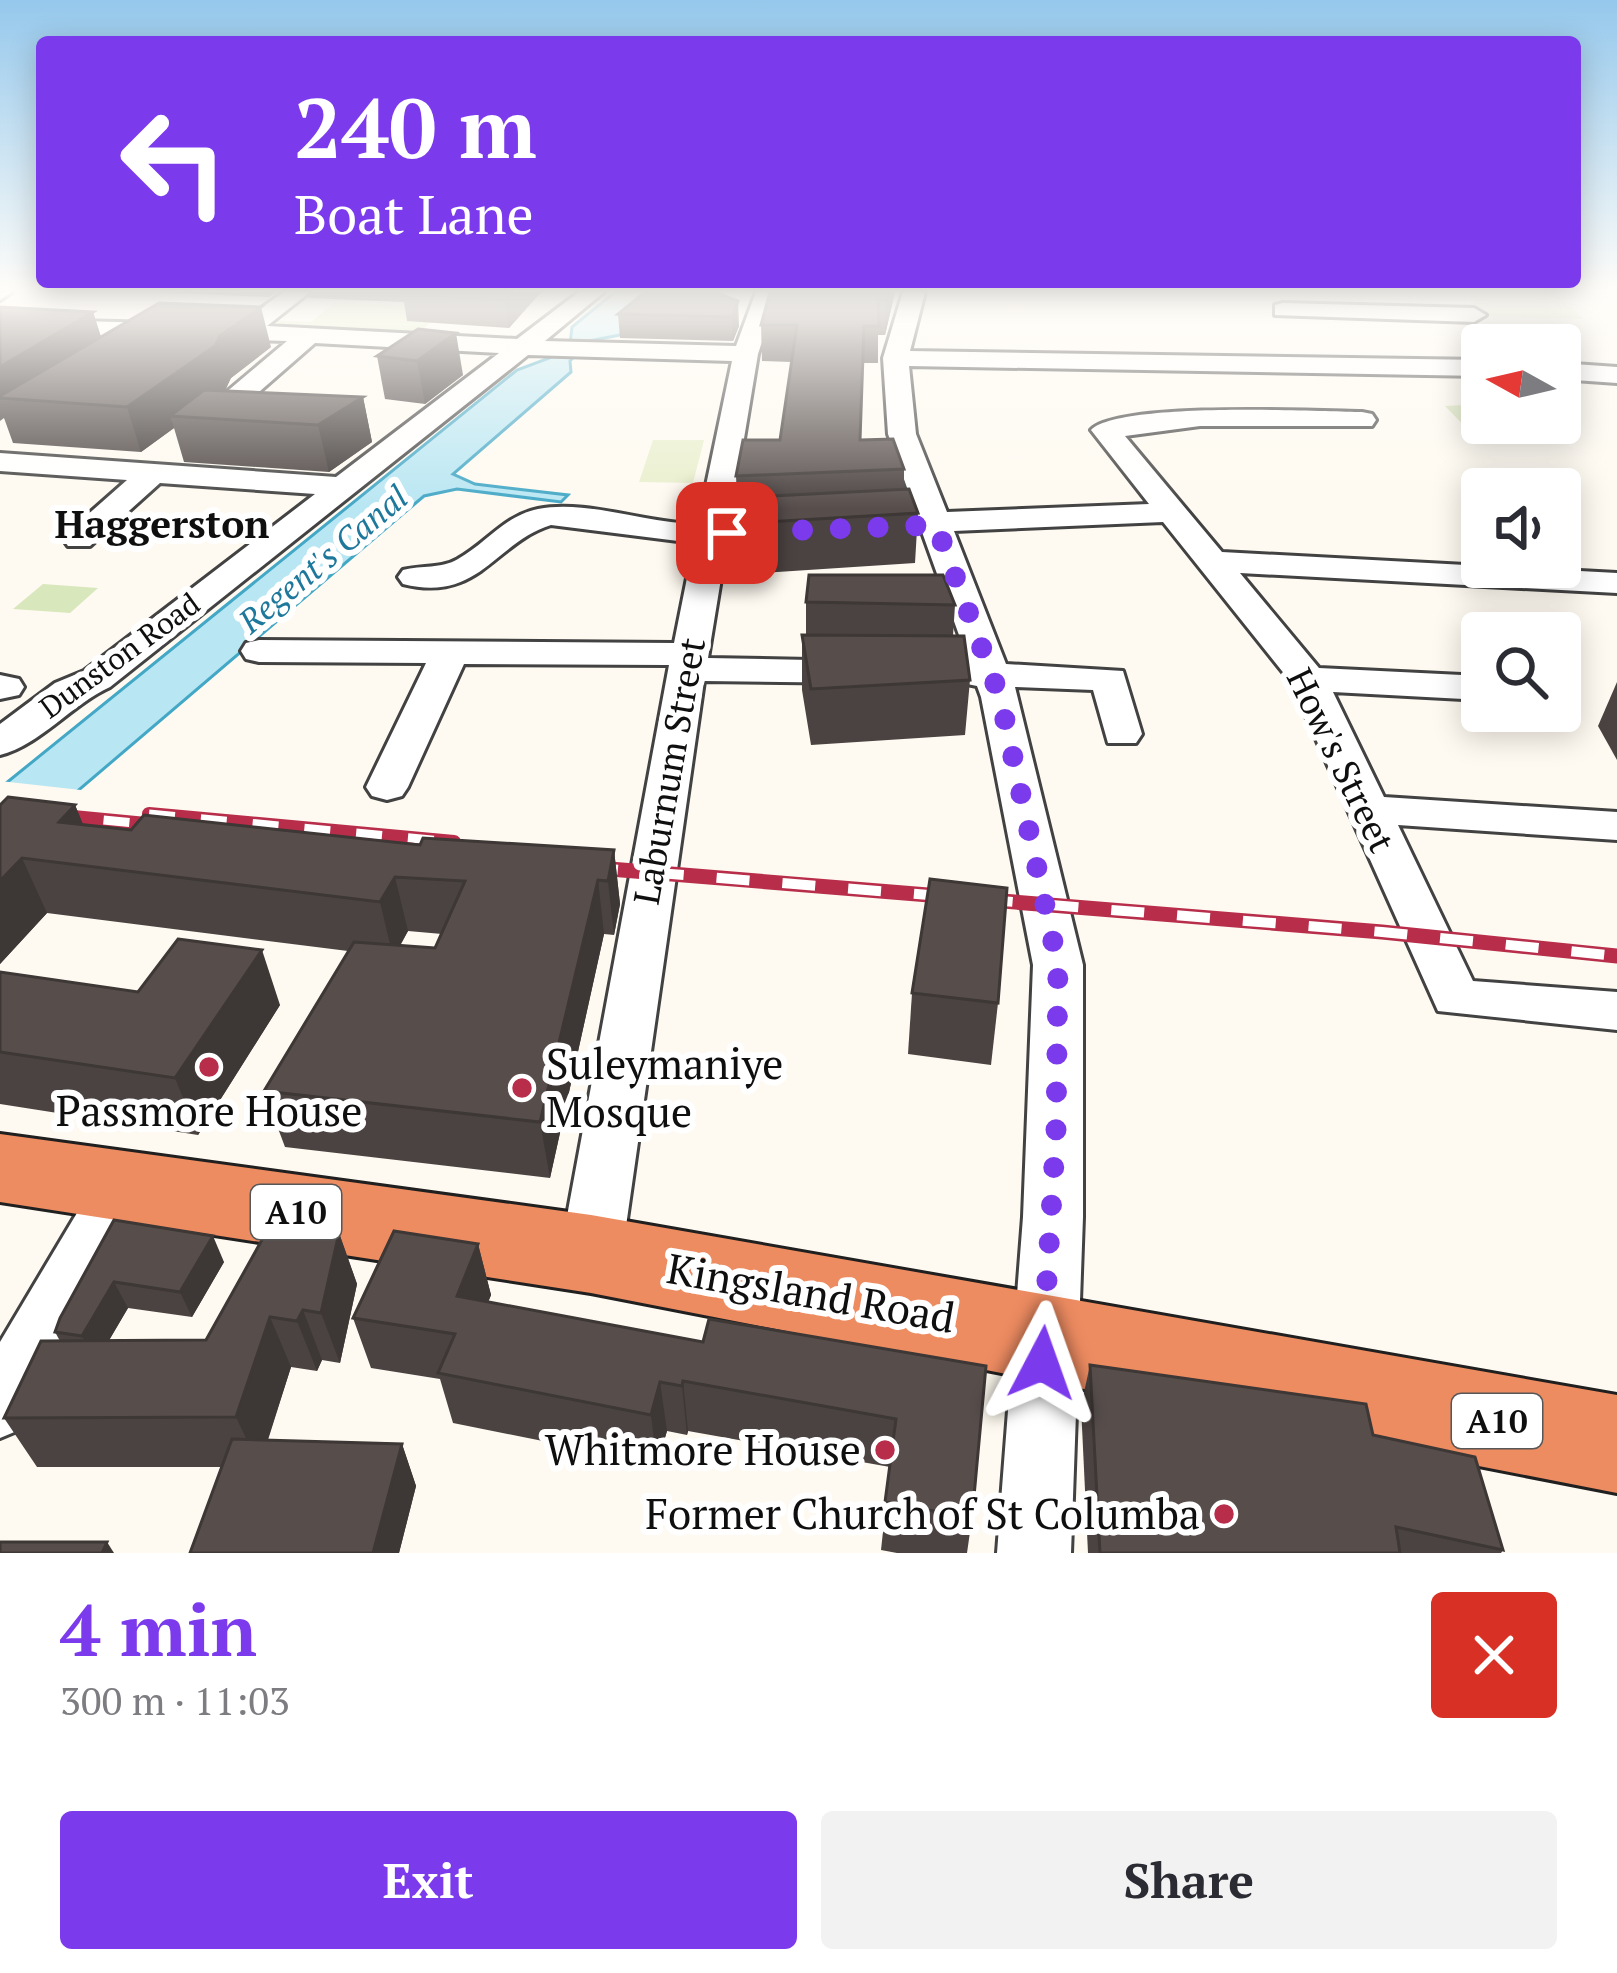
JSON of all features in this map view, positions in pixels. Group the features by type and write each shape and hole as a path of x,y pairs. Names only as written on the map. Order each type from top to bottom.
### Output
{"highway":[{"name":"Kingsland Road","path":"0,1168 591,1254 1617,1444"}],"street":[{"path":"79,539 147,472 241,398 243,388 272,364"},
{"name":"Dunston Road","path":"0,743 69,691 97,679 343,487 518,364"},
{"name":"Laburnum Street","path":"591,1254 688,662 744,364"},
{"path":"897,364 902,434 936,525 966,674 1032,830 1058,965 1056,1130 1034,1553"},
{"name":"How's Street","path":"1324,364 1362,419 1200,418 1105,430 1308,679 1456,998 1617,1011"},
{"path":"1370,364 1461,367"},
{"path":"1581,372 1617,375"},
{"path":"0,462 343,487"},
{"path":"874,524 1174,512"},
{"path":"415,577 436,578 479,563 513,531 544,517 648,531 762,530"},
{"path":"1216,562 1617,583"},
{"path":"259,651 449,652 892,673"},
{"path":"387,787 449,652"},
{"path":"966,674 1110,679 1122,734"},
{"path":"1308,679 1461,687"},
{"path":"10,688 69,691"},
{"path":"1366,809 1617,826"},
{"path":"0,1406 123,1187"}],"green space":[{"path":"1461,405 1461,422 1445,406"},
{"path":"653,440 704,440 693,483 639,482"},
{"path":"43,584 98,588 70,613 13,609"}],"water":[{"name":"Regent's Canal","path":"532,364 570,364 571,372 453,474 475,484 568,495 561,502 457,489 424,496 0,857 0,788 517,370"}],"pier":[{"path":"0,781 90,791 42,830 0,826"}],"building":[{"path":"54,364 188,364 127,407 0,396"},
{"path":"791,364 863,364 860,440 893,439 904,469 736,476 743,440 780,440"},
{"path":"204,390 363,397 318,425 170,416"},
{"path":"909,489 918,513 730,524 733,498"},
{"path":"809,575 943,575 955,605 806,602"},
{"path":"802,635 964,636 970,680 811,689"},
{"path":"8,797 75,805 59,822 131,830 144,815 420,845 423,838 614,850 608,881 598,880 540,1122 264,1091 354,942 435,948 465,881 395,877 380,902 22,858 0,881 0,805"},
{"path":"930,879 1007,888 998,1003 912,993"},
{"path":"178,939 262,950 175,1078 0,1052 0,972 138,992"},
{"path":"114,1220 213,1236 180,1292 114,1282 82,1336 55,1332 60,1318"},
{"path":"272,1222 339,1233 321,1313 303,1310 297,1321 270,1317 236,1417 4,1418 41,1341 206,1340"},
{"path":"394,1231 478,1244 457,1296 703,1342 709,1319 986,1366 972,1518 885,1502 896,1419 683,1381 682,1386 660,1382 651,1415 438,1373 455,1334 353,1318"},
{"path":"1090,1365 1366,1404 1373,1435 1475,1457 1503,1550 1396,1527 1400,1553 1100,1553"},
{"path":"232,1439 402,1444 373,1553 190,1553"},
{"path":"0,1542 107,1542 102,1553 0,1553"}],"railway":[{"path":"0,810 167,826"},
{"path":"149,814 454,842"},
{"path":"598,868 585,867 1382,932 1617,956"}],"place":[{"name":"Passmore House","path":"209,1067"},
{"name":"Suleymaniye Mosque","path":"522,1088"},
{"name":"Whitmore House","path":"885,1450"},
{"name":"Former Church of St Columba","path":"1224,1514"}],"district":[{"name":"Haggerston","path":"162,524"}],"route":[{"path":"727,533 936,525 986,655 1032,830 1058,965 1053,1217 1042,1363"}]}
